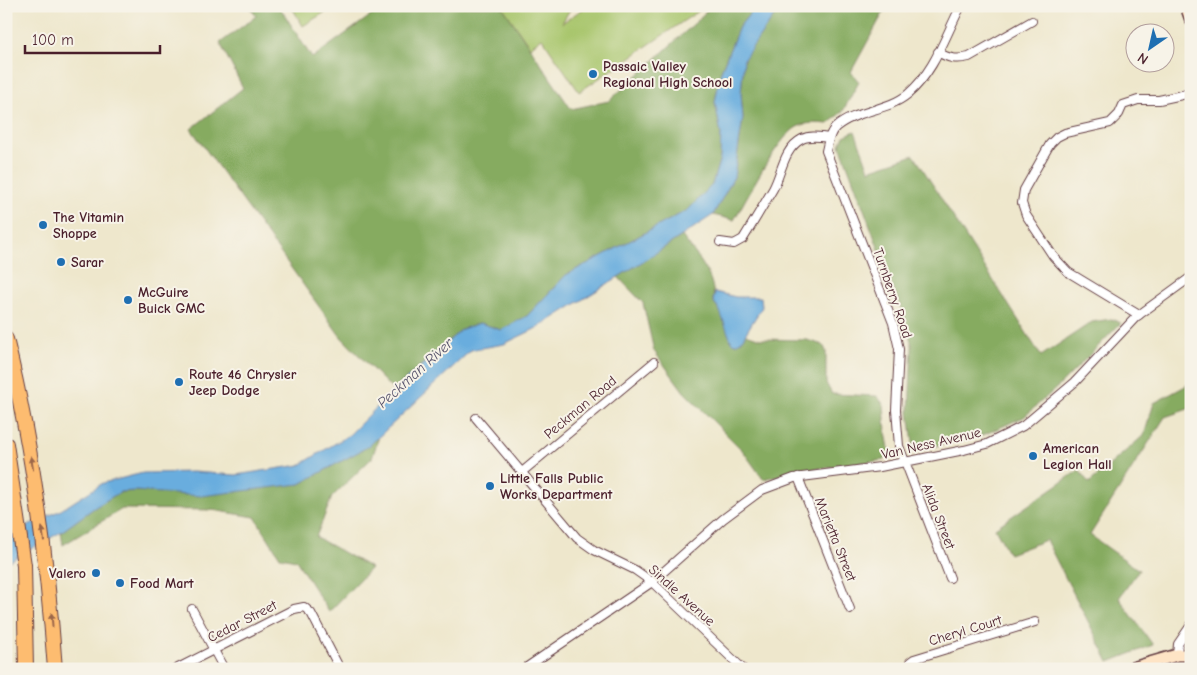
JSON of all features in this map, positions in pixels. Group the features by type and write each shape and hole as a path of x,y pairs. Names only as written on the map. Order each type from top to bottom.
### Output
{"highway":[{"path":"6,339 26,428 40,512 46,556 55,669"},
{"path":"6,444 19,521 24,565 26,669"}],"main road":[{"path":"1186,6 1191,20"},
{"path":"1129,669 1177,655 1191,655"}],"street":[{"path":"720,242 734,244 743,239 774,187 785,158 793,146 802,139 813,137 829,138 835,127 896,101 907,95 925,78 962,6"},
{"path":"938,52 951,59 960,60 969,57 1032,21"},
{"path":"1139,315 1068,272 1053,256 1026,215 1022,203 1024,190 1050,144 1057,137 1110,123 1119,114 1123,105 1138,100 1159,100 1191,93"},
{"name":"Turnberry Road","path":"829,138 826,151 829,161 893,323 899,349 896,410 899,446 905,463"},
{"name":"Van Ness Avenue","path":"526,667 652,582 723,520 762,490 798,477 880,468 986,444 1023,426 1075,382 1139,315 1191,277"},
{"name":"Peckman Road","path":"522,472 654,362"},
{"name":"Sindle Avenue","path":"476,418 584,544 635,570 652,582 743,669"},
{"name":"Alida Street","path":"905,463 950,578"},
{"name":"Marietta Street","path":"798,477 850,609"},
{"name":"Cedar Street","path":"176,669 298,607 304,607 316,622 340,669"},
{"path":"192,609 224,669"},
{"name":"Cheryl Court","path":"906,669 914,659 1034,622"},
{"path":"1177,655 1178,644 1191,625"}],"green space":[{"path":"249,6 279,6 312,58 384,6 502,6 571,109 609,101 711,6 756,6 739,27 721,71 715,102 721,134 720,158 712,185 688,210 566,275 527,316 501,330 480,323 462,329 393,390 341,337 191,129 243,88 220,43 256,16"},
{"path":"291,6 335,6 303,26"},
{"name":"Passaic Valley Regional High School","path":"502,6 572,6 562,23 587,6 698,6 700,10 579,92 542,38 530,47"},
{"path":"781,6 887,6 851,72 859,82 843,111 828,124 805,124 789,133 772,155 734,220 713,215 734,177 743,118 741,94 744,59"},
{"path":"855,131 869,170 914,155 1041,356 1092,322 1111,319 1121,323 1062,383 1024,417 983,435 914,451 909,412 912,345 904,317 840,145 844,136"},
{"path":"682,236 704,266 712,283 713,301 741,341 746,334 761,339 807,340 823,345 826,351 826,383 832,394 877,396 884,405 890,454 884,460 799,471 763,479 743,451 684,392 654,351 643,303 618,277"},
{"path":"1191,383 1191,408 1165,417 1090,535 1139,570 1119,598 1153,645 1109,662 1046,540 1009,554 995,528 1079,470 1089,483 1144,435 1154,403"},
{"path":"379,437 372,458 332,497 316,537 371,568 329,612 296,560 280,557 255,517 212,510 122,509 63,545 61,532 120,492 300,484 359,451"}],"water":[{"name":"Peckman River","path":"756,6 781,6 744,59 741,94 743,118 734,177 713,215 539,327 504,344 471,350 369,446 300,484 201,496 135,491 120,492 61,532 6,563 6,535 61,510 103,483 143,473 193,472 236,475 300,465 349,435 387,397 462,329 480,323 501,330 527,316 566,275 688,210 712,185 720,158 721,134 715,102 721,71 739,27"},
{"path":"715,292 736,297 761,297 762,307 741,341 735,344 731,341 719,309 713,301"}],"place":[{"name":"Passaic Valley Regional High School","path":"593,74"},
{"name":"The Vitamin Shoppe","path":"43,225"},
{"name":"Sarar","path":"61,262"},
{"name":"McGuire Buick GMC","path":"128,300"},
{"name":"Route 46 Chrysler Jeep Dodge","path":"179,382"},
{"name":"American Legion Hall","path":"1033,456"},
{"name":"Little Falls Public Works Department","path":"490,486"},
{"name":"Valero","path":"96,573"},
{"name":"Food Mart","path":"120,583"}]}
